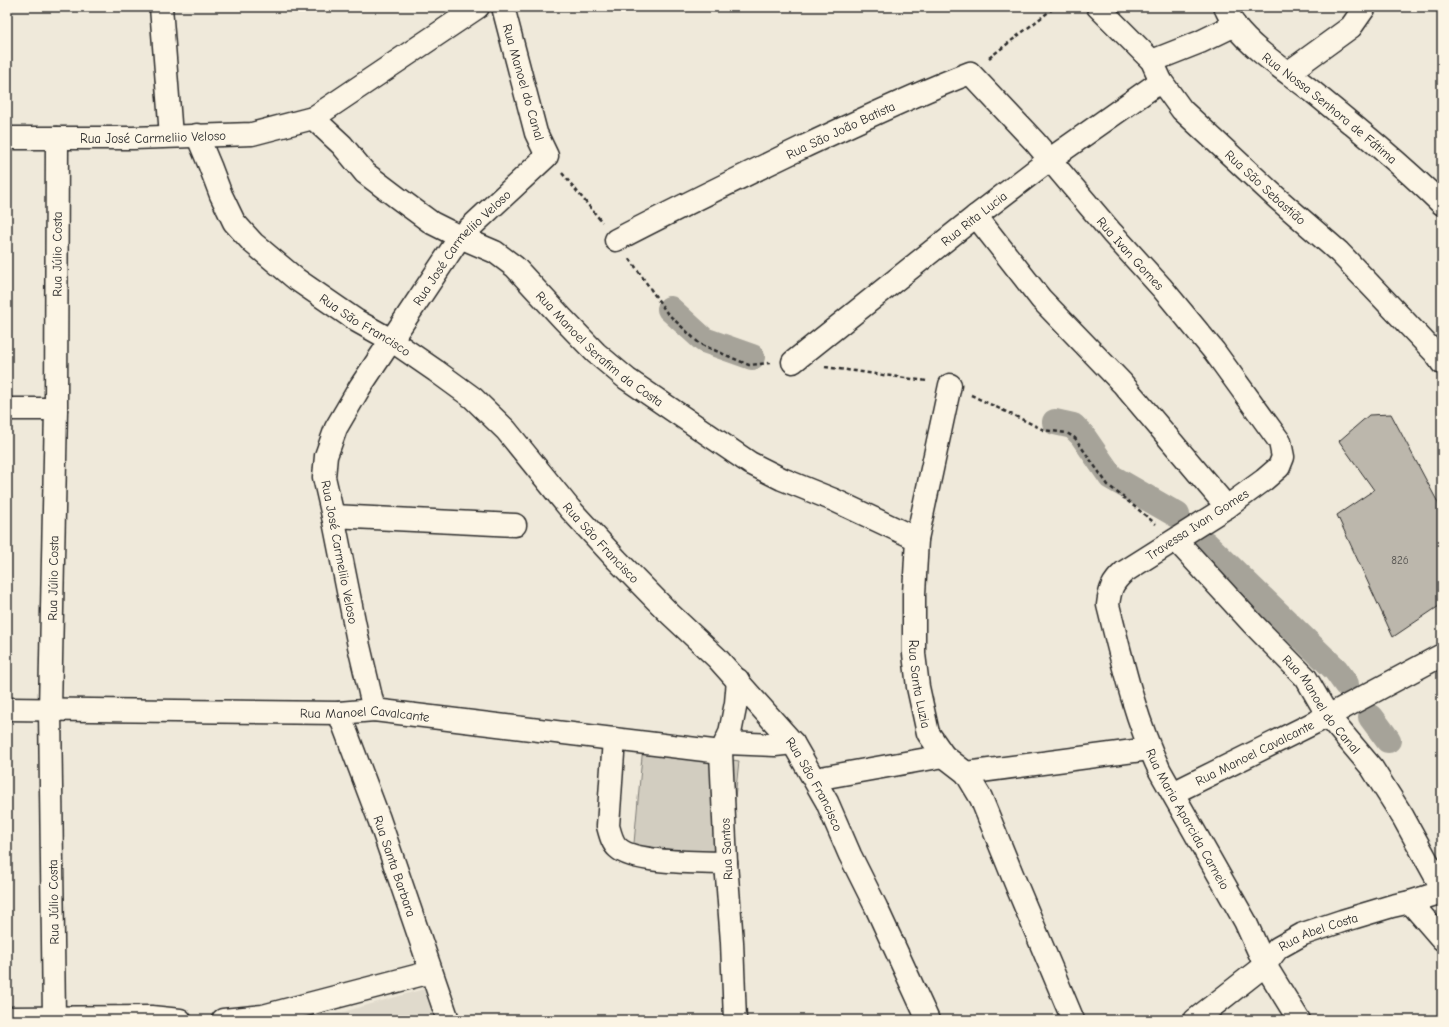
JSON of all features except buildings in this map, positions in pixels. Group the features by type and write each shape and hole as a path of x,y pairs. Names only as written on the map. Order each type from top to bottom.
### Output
{"street":[{"path":"161,7 171,136"},
{"name":"Rua José Carmeliio Veloso","path":"7,138 133,138 252,134 313,118 478,7"},
{"name":"Rua Manoel do Canal","path":"503,7 536,133 547,156"},
{"name":"Rua São Sebastião","path":"1098,7 1152,61 1161,81 1182,110 1278,199 1339,252 1442,362"},
{"path":"1289,72 1350,28 1365,7"},
{"path":"1152,61 1200,42 1230,16"},
{"name":"Rua Nossa Senhora de Fátima","path":"1230,16 1256,48 1289,72 1378,146 1420,182 1442,204"},
{"name":"Rua Ivan Gomes","path":"970,73 1036,142 1049,160 1112,234 1162,288 1204,340 1280,442"},
{"name":"Rua São João Batista","path":"616,240 692,201 867,117 928,89 970,73"},
{"name":"Rua Rita Lucia","path":"793,362 976,216 1049,160 1161,81"},
{"name":"Rua Manoel Serafim da Costa","path":"313,118 342,145 365,173 432,223 495,252 515,267 591,348 627,379 750,463 782,479 834,500 917,539"},
{"name":"Rua São Francisco","path":"197,135 221,195 234,222 259,248 296,279 357,321 391,340 472,398 506,430 570,509 617,560 669,613 717,658 793,743 815,779 880,914 928,1020"},
{"name":"Rua Júlio Costa","path":"54,1017 50,710 56,409 57,138"},
{"name":"Rua José Carmeliio Veloso","path":"374,710 324,477 326,456 336,428 360,387 460,237 547,156"},
{"path":"976,216 1041,299 1122,383 1227,507"},
{"name":"Rua Santa Luzia","path":"950,385 917,539 914,594 914,654 918,687 928,733 944,756 966,773 981,798 1073,1020"},
{"path":"7,409 56,409"},
{"name":"Travessa Ivan Gomes","path":"1108,605 1110,591 1120,576 1133,566 1227,507 1279,467 1283,457 1280,442"},
{"path":"333,516 515,525"},
{"name":"Rua Manoel do Canal","path":"1176,540 1253,624 1306,678 1328,716 1372,768 1403,817 1442,888"},
{"name":"Rua Maria Aparcida Carneio","path":"1108,605 1131,693 1150,749 1160,771 1245,921 1265,965 1299,1020"},
{"name":"Rua Manoel Cavalcante","path":"1173,793 1328,716 1442,655"},
{"name":"Rua Santos","path":"735,1020 732,942 726,863 724,747 730,734 736,703 738,680"},
{"name":"Rua Manoel Cavalcante","path":"7,709 339,713 374,710 614,739 724,747 774,746 793,743"},
{"name":"Rua Santa Barbara","path":"339,713 379,819 448,1020"},
{"path":"614,739 608,826 611,837 617,847 626,854 659,860 726,863"},
{"path":"966,773 1150,749"},
{"path":"815,779 944,756"},
{"name":"Rua Abel Costa","path":"1195,1020 1265,965 1278,948 1303,934 1442,892"},
{"path":"1410,902 1442,939"},
{"path":"223,1020 263,1016 431,972"},
{"path":"7,1018 151,1017 180,1020"}],"path":[{"path":"970,73 1055,7"},
{"path":"547,156 616,240 667,313 700,344 749,365 793,362 950,385 1044,430 1067,433 1075,438 1108,485 1176,540"}],"shaded area":[{"path":"643,746 739,761 728,861 633,854"},
{"path":"424,989 434,1020 315,1020"}],"waterway":[{"path":"670,309 704,340 752,357"},
{"path":"1055,422 1073,426 1082,435 1111,477 1177,515"},
{"path":"1206,544 1336,670 1346,684"},
{"path":"1371,717 1388,740"}]}
